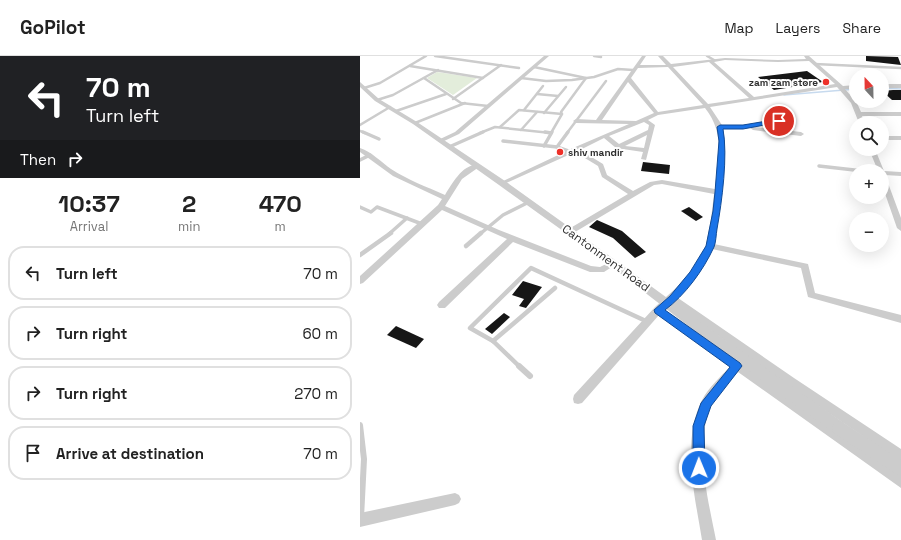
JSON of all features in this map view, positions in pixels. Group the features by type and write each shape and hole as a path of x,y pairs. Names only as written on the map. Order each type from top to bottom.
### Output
{"street":[{"path":"440,141 457,133 547,56"},
{"path":"598,121 644,56"},
{"path":"578,399 658,310 671,301 694,274 710,246 717,211 722,141 720,127 706,106 660,56"},
{"path":"806,56 840,87 854,103 858,114 901,114"},
{"path":"634,69 669,66 711,59 811,60"},
{"path":"711,59 752,98"},
{"path":"628,78 657,114"},
{"path":"889,86 901,86"},
{"path":"502,183 657,114 752,98 849,87"},
{"name":"Cantonment Road","path":"363,89 502,183 614,263 671,301 717,341 839,428 901,469"},
{"path":"743,127 791,119"},
{"path":"576,121 641,121 652,126 644,159"},
{"path":"720,127 743,127 801,134"},
{"path":"618,147 651,131"},
{"path":"605,136 618,147 646,150"},
{"path":"889,138 901,138"},
{"path":"360,150 370,155 387,169 410,182 446,198"},
{"path":"573,151 601,165 604,176 632,194"},
{"path":"360,281 441,207 459,178 477,166"},
{"path":"889,173 901,174"},
{"path":"570,232 652,183 662,182 718,192"},
{"path":"889,193 901,228"},
{"path":"441,207 512,239 590,269 601,270 614,263"},
{"path":"442,305 512,239"},
{"path":"710,246 805,266 811,295 901,319"},
{"path":"671,301 901,456"},
{"path":"658,310 901,482"},
{"path":"709,540 699,481 698,426 707,403 737,366"},
{"path":"884,470 901,462"},
{"path":"360,520 455,499"}],"lane":[{"path":"363,89 380,83 426,56"},
{"path":"435,56 519,68"},
{"path":"594,56 601,57"},
{"path":"815,64 901,68"},
{"path":"410,66 483,78"},
{"path":"454,99 501,66"},
{"path":"534,67 586,78"},
{"path":"521,78 546,81 586,78 618,70 634,69"},
{"path":"378,100 393,95 438,70"},
{"path":"424,78 454,99 465,103 488,106"},
{"path":"544,146 562,114 561,112 586,78"},
{"path":"557,147 606,81"},
{"path":"524,110 543,86"},
{"path":"544,112 566,87"},
{"path":"360,125 393,109 446,94"},
{"path":"537,94 558,96"},
{"path":"415,124 465,103"},
{"path":"500,127 519,110 562,114"},
{"path":"521,130 537,112"},
{"path":"449,147 495,127 551,133"},
{"path":"360,131 378,139"},
{"path":"503,141 557,147 573,151"},
{"path":"360,160 370,155"},
{"path":"819,166 849,169"},
{"path":"466,246 503,215 529,202"},
{"path":"360,207 371,212 376,207 422,224"},
{"path":"360,255 391,233 407,218"},
{"path":"530,376 493,341 470,328 531,268 648,322"},
{"path":"493,341 555,288"},
{"path":"360,425 364,459 360,520"}],"green space":[{"path":"437,72 477,78 453,95 427,78"}],"building":[{"path":"866,56 898,57 901,65 866,61"},
{"path":"807,71 823,82 774,90 758,77"},
{"path":"889,90 901,90 901,100 892,100 889,97"},
{"path":"643,162 670,165 669,174 641,171"},
{"path":"689,207 703,217 696,221 681,211"},
{"path":"597,220 622,231 646,252 635,258 613,238 589,227"},
{"path":"523,281 542,287 526,308 519,306 524,299 512,295"},
{"path":"504,313 510,317 492,334 485,329"},
{"path":"396,326 424,339 416,348 387,335"}],"waterway":[{"path":"889,88 901,89"},
{"path":"784,95 849,90"}],"place":[{"name":"zam zam store","path":"826,82"},
{"name":"shiv mandir","path":"560,152"}],"route":[{"path":"699,468 698,426 707,403 737,366 658,310 668,304 694,274 710,246 717,211 722,141 720,127 743,127 779,121"}]}
